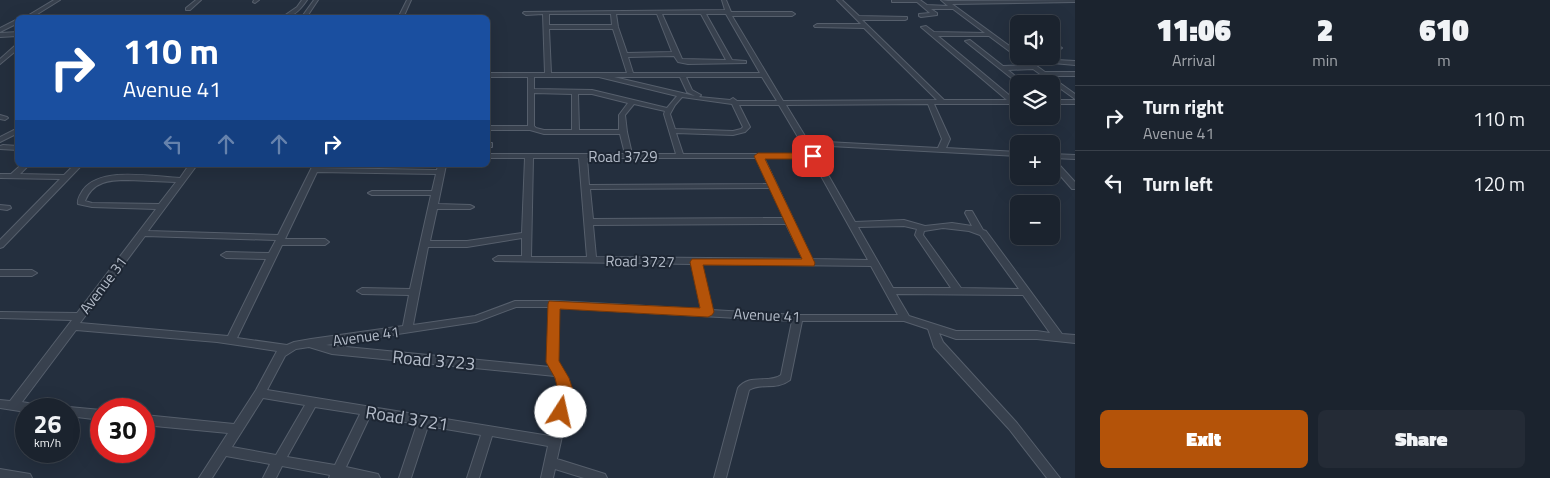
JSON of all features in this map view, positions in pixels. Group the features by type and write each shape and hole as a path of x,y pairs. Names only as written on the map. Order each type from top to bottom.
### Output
{"street":[{"path":"31,15 58,0"},
{"path":"188,9 199,0"},
{"path":"288,15 298,8 305,0"},
{"path":"304,15 316,0"},
{"path":"402,15 409,0"},
{"path":"724,0 729,13 764,75 806,143 905,318"},
{"path":"840,1 854,2"},
{"path":"840,1 942,102"},
{"path":"894,1 918,1 935,14 921,15"},
{"path":"945,1 1075,2"},
{"path":"945,1 988,35 1075,97"},
{"path":"928,8 954,8"},
{"path":"613,12 631,75"},
{"path":"659,12 678,60 683,62 744,62"},
{"path":"703,12 730,62"},
{"path":"526,13 703,12 792,14"},
{"path":"546,13 548,74"},
{"path":"857,18 905,18"},
{"path":"0,30 15,22"},
{"path":"817,26 865,26"},
{"path":"546,27 616,27"},
{"path":"924,28 1010,97"},
{"path":"0,35 15,34"},
{"path":"932,34 988,35"},
{"path":"968,41 1011,75"},
{"path":"0,62 15,48"},
{"path":"626,54 676,54"},
{"path":"1060,62 1075,63"},
{"path":"1002,68 1034,67"},
{"path":"1043,74 1075,74"},
{"path":"490,75 764,75"},
{"path":"531,75 531,128"},
{"path":"599,75 681,95 736,103 1010,102"},
{"path":"672,132 743,131 747,127 736,103 732,99 691,92 682,75"},
{"path":"531,91 600,93 668,110"},
{"path":"575,91 576,132"},
{"path":"680,156 668,117 668,110 681,95"},
{"path":"629,156 622,115 633,101"},
{"path":"930,102 946,139 941,150"},
{"path":"1060,102 1075,102"},
{"path":"490,128 531,128 540,132 624,132"},
{"path":"1,144 15,132"},
{"path":"806,143 1010,154"},
{"path":"1,144 15,147"},
{"name":"Road 3729","path":"490,156 813,156"},
{"path":"526,259 529,156"},
{"path":"583,156 592,260"},
{"path":"758,156 810,263"},
{"path":"1060,156 1075,157"},
{"path":"13,176 23,167"},
{"path":"2,242 76,167"},
{"name":"Avenue 31","path":"13,406 192,167"},
{"path":"231,340 316,167 441,168 407,330"},
{"path":"1060,170 1075,187"},
{"path":"0,176 66,177"},
{"path":"161,207 92,205 84,204 81,202 81,199 89,189 102,180 182,180"},
{"path":"586,187 773,186"},
{"path":"372,193 436,193"},
{"path":"433,206 470,206"},
{"path":"969,213 979,230 986,236 1058,336"},
{"path":"589,222 790,221"},
{"path":"853,225 904,222 924,228 968,227 979,230"},
{"path":"924,228 919,232 919,235 957,290"},
{"path":"141,233 326,242"},
{"path":"425,244 467,244 526,235"},
{"path":"226,255 273,256"},
{"name":"Road 3727","path":"498,259 873,264"},
{"path":"696,262 708,312"},
{"path":"0,273 32,272"},
{"path":"362,290 414,292"},
{"path":"889,291 1026,292"},
{"name":"Avenue 41","path":"286,349 476,319 515,304 554,304 798,318 905,318 948,334 964,336 1058,336 1075,339"},
{"path":"547,478 566,390 552,356 554,304"},
{"path":"0,315 80,317"},
{"path":"720,478 744,388 751,384 778,382 786,377 798,318"},
{"path":"73,326 231,340 286,349"},
{"path":"932,327 938,344 1013,426 1054,478"},
{"name":"Road 3723","path":"311,344 332,350 558,372"},
{"path":"205,478 260,393 278,357 286,349"},
{"name":"Road 3721","path":"260,393 555,442"},
{"path":"269,478 312,402"},
{"path":"0,404 13,406"},
{"path":"337,475 368,411"},
{"path":"405,478 424,420"},
{"path":"155,421 237,430"},
{"path":"473,478 488,431"},
{"path":"223,450 337,475 374,478"},
{"path":"551,462 601,478"},
{"path":"0,474 26,478"}],"route":[{"path":"561,412 566,390 565,384 552,362 554,304 708,312 696,262 810,263 758,156 813,156"}]}
